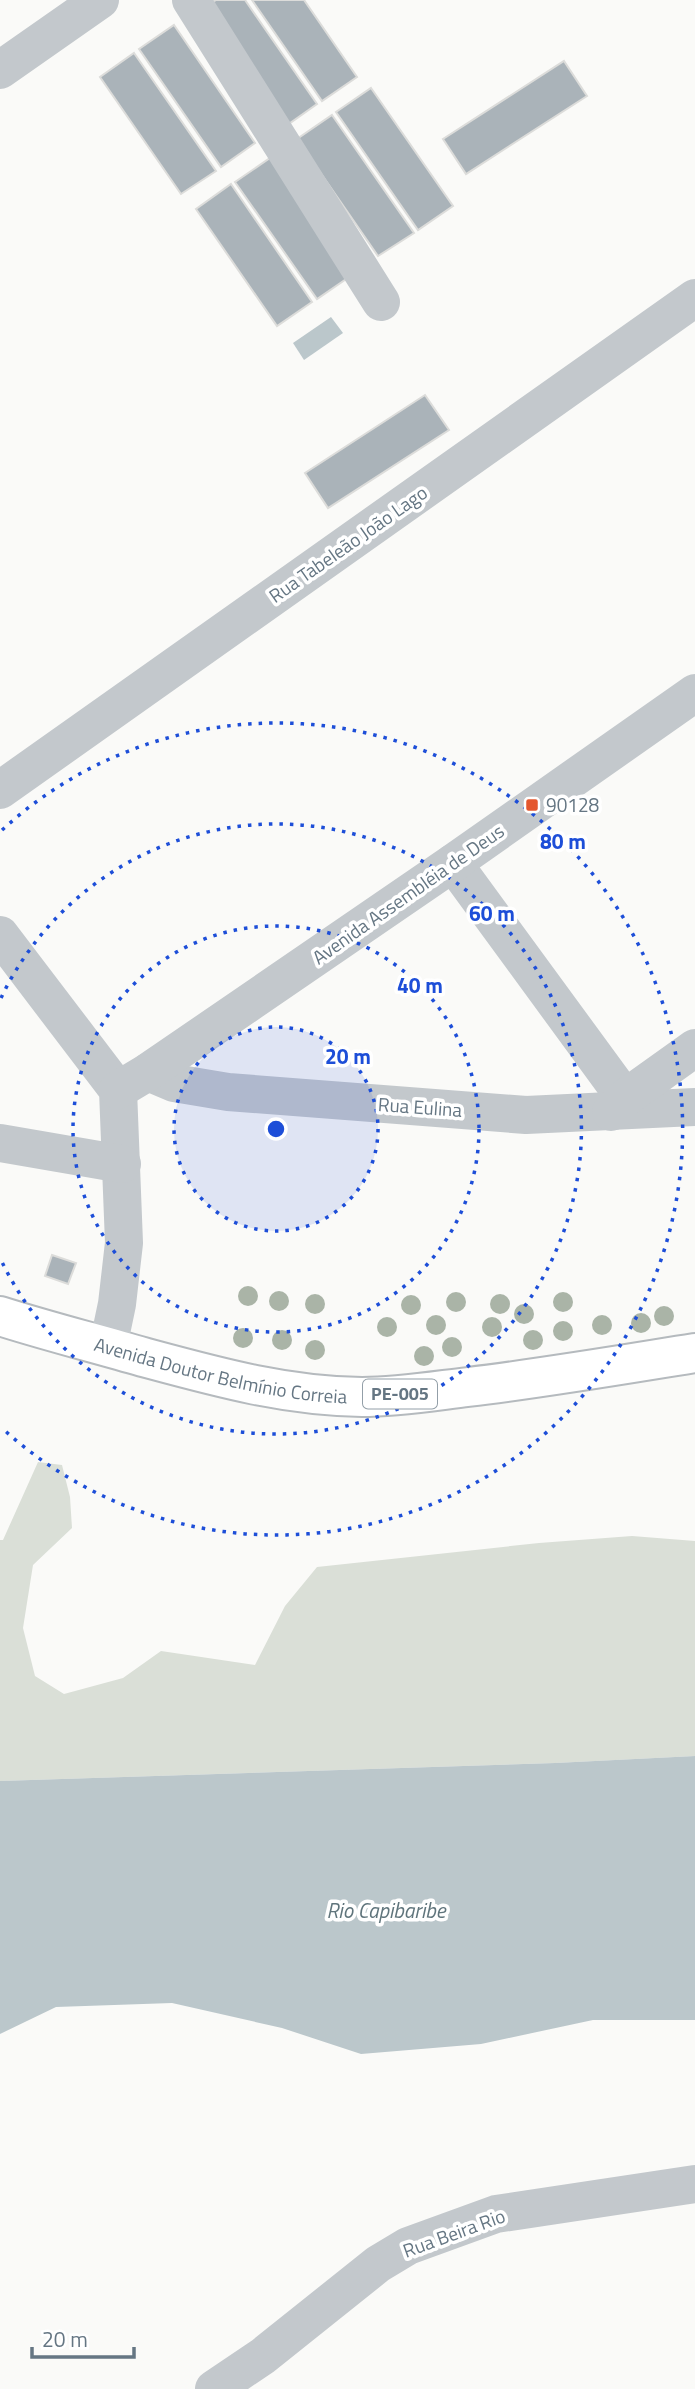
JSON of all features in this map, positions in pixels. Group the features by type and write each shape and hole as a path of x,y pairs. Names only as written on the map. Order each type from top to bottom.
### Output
{"main road":[{"name":"Avenida Doutor Belmínio Correia","path":"0,1316 233,1382 276,1391 364,1397 517,1381 695,1353"}],"street":[{"path":"0,70 100,0"},
{"path":"191,0 381,302"},
{"name":"Rua Tabeleão João Lago","path":"0,790 695,299"},
{"name":"Avenida Assembléia de Deus","path":"133,1081 453,863 695,693"},
{"path":"453,863 618,1105 695,1048"},
{"path":"0,935 133,1081 122,1164 123,1258 108,1347"},
{"name":"Rua Eulina","path":"133,1081 174,1083 228,1092 526,1115 618,1105 695,1107"},
{"path":"0,1143 122,1164"},
{"name":"Rua Beira Rio","path":"214,2389 263,2357 378,2264 408,2246 496,2214 695,2184"}],"shaded area":[{"path":"38,1462 62,1465 70,1497 72,1528 33,1565 23,1628 35,1676 64,1694 123,1678 161,1651 255,1665 285,1606 317,1567 539,1543 632,1536 695,1541 695,1756 0,1781 0,1540 3,1540"}],"water":[{"path":"331,317 343,333 304,360 293,343"},
{"name":"Rio Capibaribe","path":"695,1756 695,2020 593,2020 481,2044 361,2054 282,2028 172,2003 56,2007 0,2034 0,1781"}],"building":[{"path":"216,0 245,0 317,104 283,128 201,10"},
{"path":"252,0 304,0 357,77 322,101"},
{"path":"174,25 255,143 221,167 139,49"},
{"path":"134,53 216,171 181,194 100,77"},
{"path":"564,61 587,96 466,174 443,139"},
{"path":"371,88 453,206 418,230 336,112"},
{"path":"332,115 414,233 378,256 297,139"},
{"path":"270,158 352,275 317,299 235,182"},
{"path":"231,184 312,302 277,326 196,209"},
{"path":"425,395 449,430 328,508 305,473"},
{"path":"52,1255 76,1263 68,1284 45,1276"}],"place":[{"name":"90128","path":"532,805"}]}
